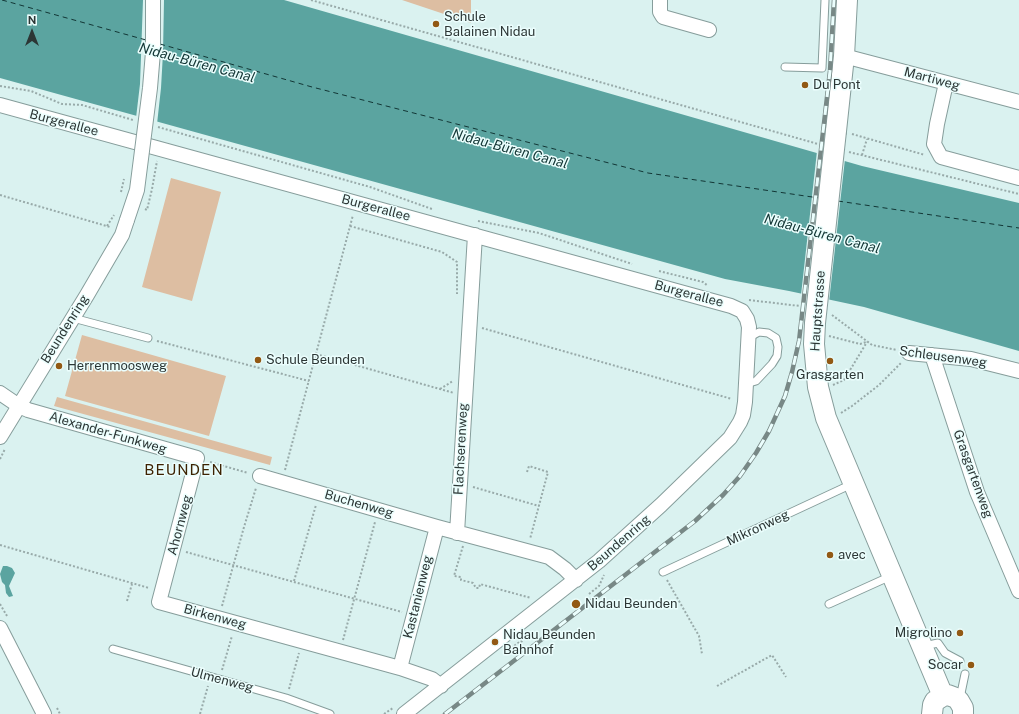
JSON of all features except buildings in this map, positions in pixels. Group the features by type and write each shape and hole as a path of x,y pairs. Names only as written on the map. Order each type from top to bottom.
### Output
{"main road":[{"name":"Hauptstrasse","path":"847,0 841,132 822,324 814,344 818,387 826,418 922,647 959,707"},
{"path":"932,714 933,705 936,701 959,707"}],"street":[{"name":"Beundenring","path":"0,437 115,247 127,220 137,190 144,141 152,59 153,0"},
{"path":"660,0 660,12 664,17 709,30"},
{"name":"Martiweg","path":"844,56 1019,102"},
{"path":"946,83 934,144 941,157 1019,178"},
{"name":"Burgerallee","path":"0,105 357,203 476,228 731,306 742,311 747,319"},
{"name":"Flachserenweg","path":"461,534 460,484 464,396 476,228"},
{"name":"Beundenring","path":"404,714 576,580 661,505 722,448 730,438 743,415 748,338 747,319"},
{"name":"Schleusenweg","path":"909,353 971,359 1019,371"},
{"name":"Grasgartenweg","path":"932,355 977,492 1019,591"},
{"path":"0,393 19,406"},
{"name":"Alexander-Funkweg","path":"19,406 28,410 197,458"},
{"name":"Ahornweg","path":"161,591 174,548 197,458"},
{"name":"Buchenweg","path":"260,476 461,534"},
{"name":"Kastanienweg","path":"400,668 437,527"},
{"path":"461,534 549,557 565,569 576,580"},
{"name":"Birkenweg","path":"161,591 159,602 400,668 432,678 441,686"},
{"path":"0,628 44,714"}],"lane":[{"path":"785,67 822,68 825,0"},
{"path":"73,318 148,338"},
{"path":"746,384 756,381 772,364 777,356 778,347 776,338 768,333 759,332 748,338"},
{"name":"Mikronweg","path":"663,572 854,483"},
{"path":"829,604 893,576"},
{"path":"922,647 938,643 945,653 960,661"},
{"name":"Ulmenweg","path":"113,649 286,698 330,714"},
{"path":"959,707 965,674"}],"path":[{"path":"311,0 817,144"},
{"path":"0,86 31,91 62,104 82,105 135,121"},
{"path":"157,127 370,187 432,209"},
{"path":"841,132 934,157 941,157"},
{"path":"867,139 862,155 1019,194"},
{"path":"147,210 160,149"},
{"path":"120,195 126,172"},
{"path":"0,195 107,226 117,211"},
{"path":"282,482 357,203"},
{"path":"350,226 442,252 457,262 457,300"},
{"path":"476,228 539,233 635,265"},
{"path":"657,271 703,282 709,286"},
{"path":"731,306 742,300 800,306"},
{"name":"Schleusenweg","path":"822,324 872,345 909,353"},
{"name":"Schleusenweg","path":"822,324 860,344 867,342"},
{"path":"469,325 745,402"},
{"path":"148,338 309,381"},
{"path":"818,387 837,384 844,380 867,342"},
{"path":"842,413 898,368 909,353"},
{"path":"316,354 464,396"},
{"path":"440,389 453,381 455,375"},
{"path":"197,458 260,476 244,527 222,608"},
{"path":"527,472 529,466 548,472 529,540"},
{"path":"460,484 539,506"},
{"path":"294,581 320,493"},
{"path":"342,641 379,510"},
{"path":"461,534 454,576 461,577 461,580 473,583 476,588 479,588 480,584 532,598"},
{"path":"0,545 132,584 161,591"},
{"path":"174,548 413,615"},
{"path":"589,594 599,586 605,572"},
{"path":"663,572 699,636 702,654"},
{"path":"127,601 132,584"},
{"path":"220,679 236,623"},
{"path":"286,698 303,641"},
{"path":"717,686 772,655 786,677"},
{"path":"200,714 210,677"}],"shaded area":[{"path":"402,0 471,0 471,23"},
{"path":"171,178 221,192 192,301 142,287"},
{"path":"82,335 226,376 209,436 65,396"},
{"path":"57,397 272,457 270,465 54,406"}],"water":[{"name":"Nidau-Büren Canal","path":"0,0 284,0 862,166 1019,203 1019,351 864,307 725,279 0,78"},
{"path":"3,566 12,568 15,573 9,586 13,596 9,597 6,593 5,585 2,582 0,574"}],"pier":[{"path":"143,0 164,0 163,53 157,124 136,118 140,84"},
{"path":"817,151 845,159 829,302 801,295"}],"ferry route":[{"path":"2,0 146,40"},
{"path":"160,44 312,87 648,173 819,198"},
{"path":"838,201 1019,228"}],"railway":[{"path":"445,714 695,521 723,495 740,476 769,431 785,396 799,341 830,71 834,0"}],"place":[{"name":"Schule Balainen Nidau","path":"436,24"},
{"name":"Du Pont","path":"805,85"},
{"name":"Schule Beunden","path":"258,360"},
{"name":"Grasgarten","path":"830,361"},
{"name":"Herrenmoosweg","path":"59,366"},
{"name":"avec","path":"830,555"},
{"name":"Nidau Beunden","path":"576,604"},
{"name":"Migrolino","path":"960,633"},
{"name":"Nidau Beunden Bahnhof","path":"495,642"},
{"name":"Socar","path":"971,665"}],"district":[{"name":"BEUNDEN","path":"184,470"}]}
